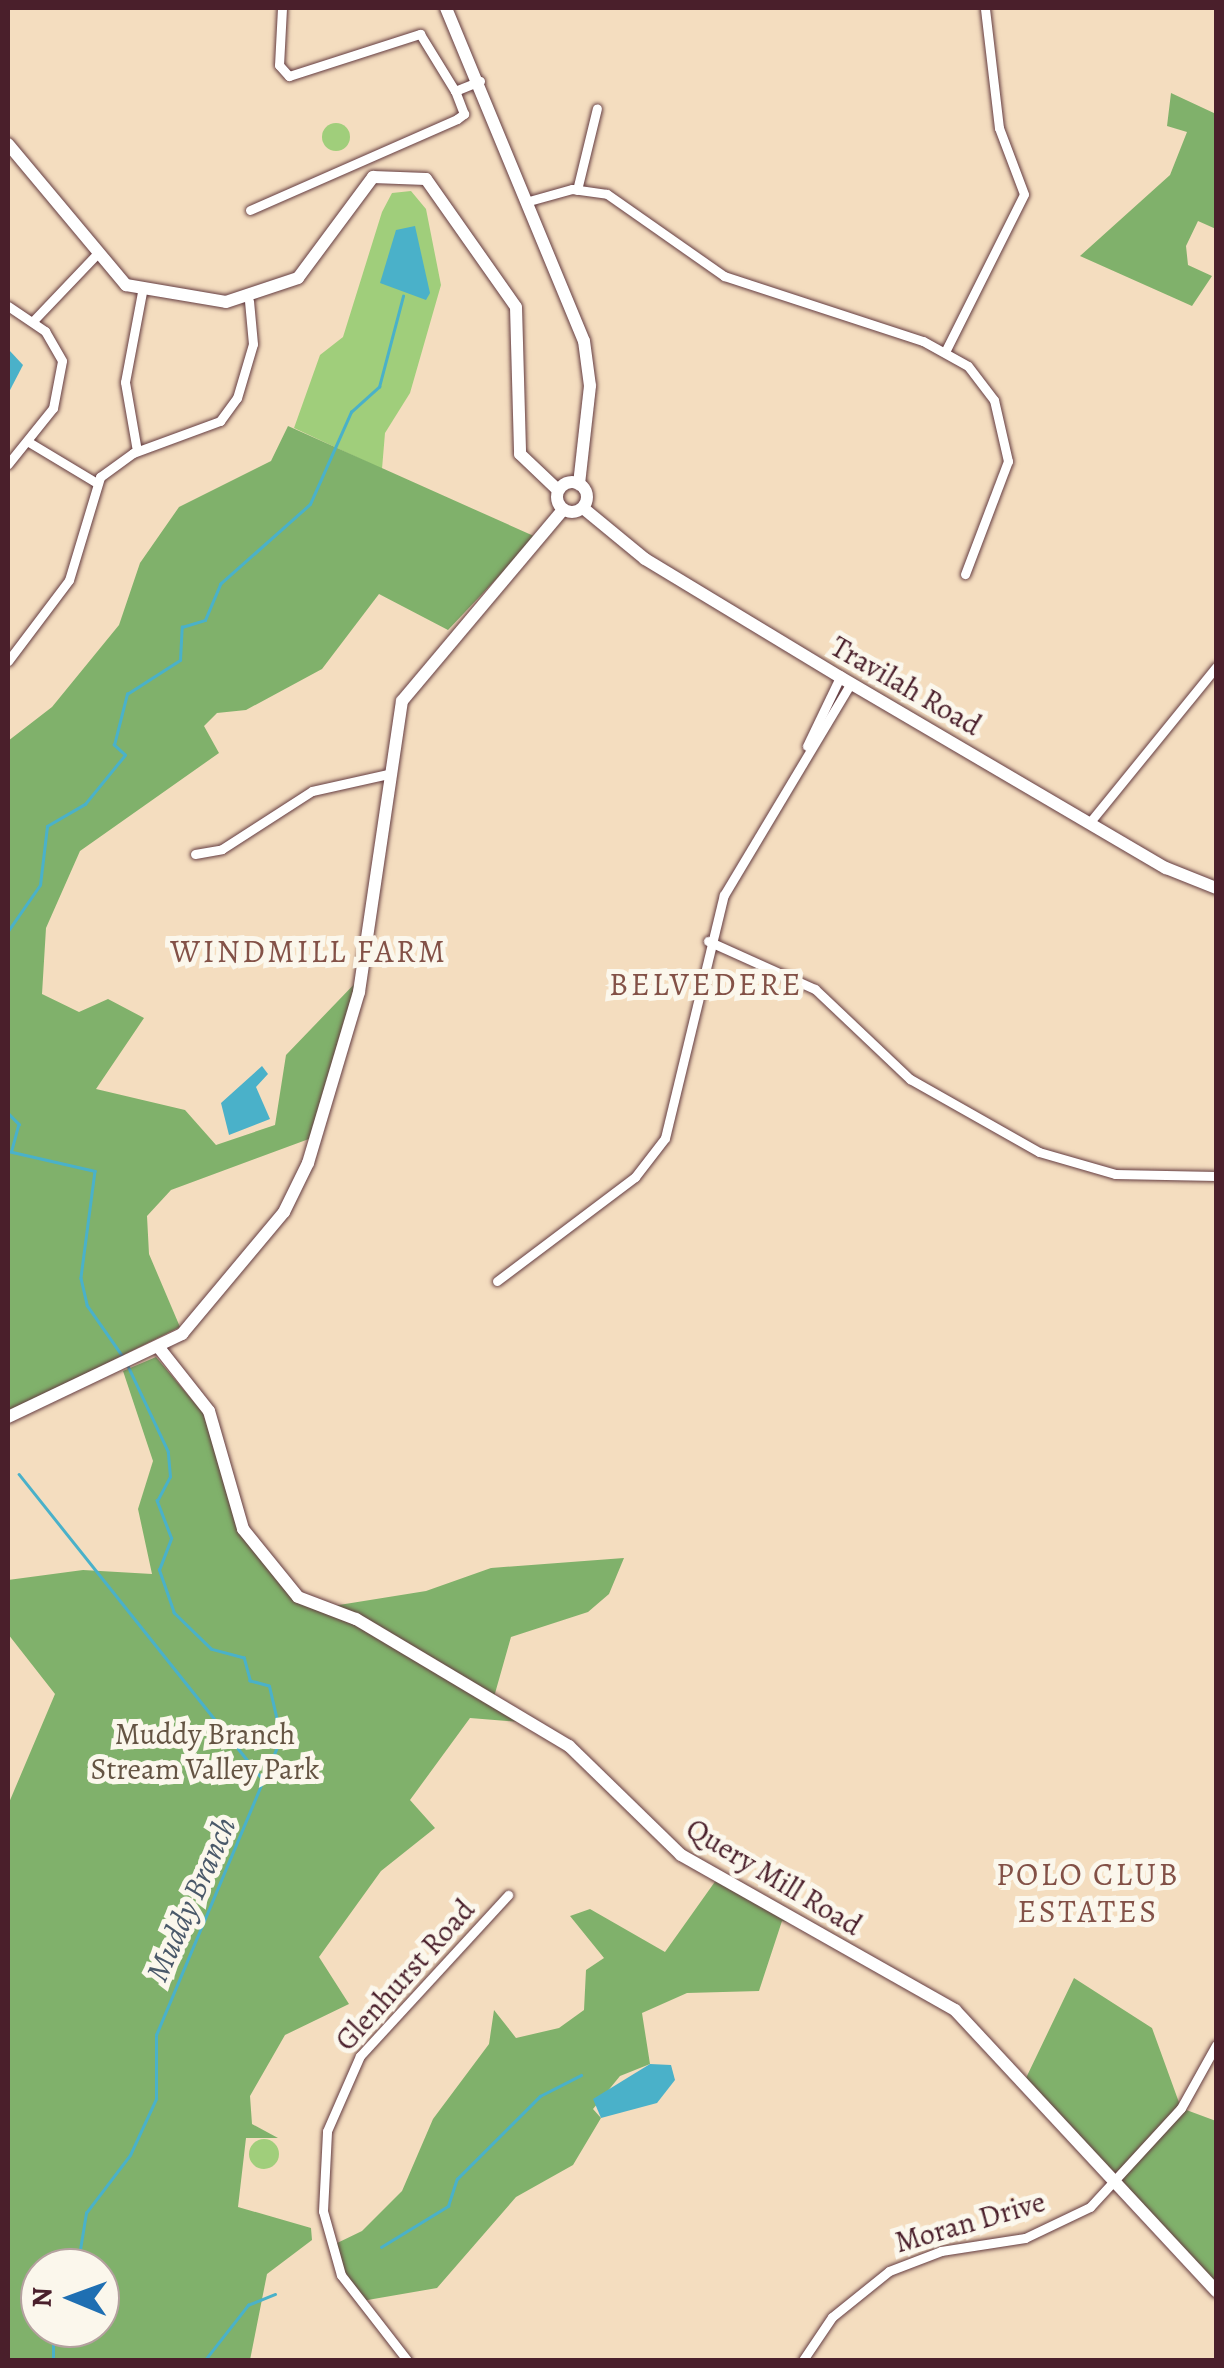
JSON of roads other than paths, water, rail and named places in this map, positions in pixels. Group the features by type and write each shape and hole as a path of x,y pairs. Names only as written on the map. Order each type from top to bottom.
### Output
{"street":[{"path":"250,210 464,114 455,91 420,34 289,76 279,65 282,8"},
{"path":"8,1417 160,1348 244,1268 308,1162 360,988 388,774 412,682 563,510 583,508 578,484 588,360 530,202 446,8"},
{"path":"946,350 1024,194 999,128 986,8"},
{"path":"455,91 480,81"},
{"path":"576,190 597,108"},
{"path":"8,144 95,256 142,292 249,300 298,278 373,177 426,178 516,306 520,454 558,490 563,510"},
{"path":"530,202 576,190 626,202 738,283 946,350 994,400 1008,444 1000,500 965,574"},
{"path":"33,321 95,256"},
{"path":"137,451 125,382 142,292"},
{"path":"8,661 69,580 97,483 137,451 220,421 248,374 249,300"},
{"path":"8,306 33,321 62,361 62,382 27,441 8,464"},
{"path":"27,441 97,483"},
{"path":"558,490 578,484"},
{"name":"Travilah Road","path":"583,508 644,559 845,680 1090,822 1216,888"},
{"path":"1090,822 1216,667"},
{"path":"497,1281 635,1177 665,1138 708,941 845,680"},
{"path":"195,854 222,849 312,791 388,774"},
{"path":"708,941 816,989 910,1080 1039,1152 1115,1174 1216,1176"},
{"name":"Query Mill Road","path":"160,1348 208,1411 254,1546 298,1597 397,1647 569,1746 681,1855 955,2010 1216,2291"},
{"name":"Glenhurst Road","path":"407,2360 362,2312 335,2256 322,2192 328,2132 360,2056 459,1958 508,1895"},
{"name":"Moran Drive","path":"802,2360 832,2317 889,2271 1054,2228 1118,2182 1181,2108 1216,2045"}],"water":[{"path":"415,226 430,293 426,300 380,283 396,230"},
{"path":"8,350 23,365 8,394"},
{"path":"262,1066 268,1074 256,1087 270,1119 229,1135 221,1103"},
{"path":"650,2064 671,2065 675,2080 657,2103 601,2118 593,2099"}],"waterway":[{"path":"8,931 40,885 47,826 85,804 125,755 114,745 127,694 180,660 182,627 205,620 220,584 310,504 351,412 379,387 403,296"},
{"path":"8,1113 19,1124 12,1151"},
{"name":"Muddy Branch","path":"8,1151 95,1171 81,1278 87,1305 124,1358"},
{"name":"Muddy Branch","path":"80,2248 86,2213 130,2155 156,2099 156,2035 281,1738 269,1686 250,1681 244,1658 211,1649 174,1613 159,1570 171,1538 157,1501 170,1477 168,1452 127,1365"},
{"path":"19,1474 264,1781"},
{"path":"381,2247 448,2206 457,2179 540,2096 581,2075"},
{"path":"205,2360 248,2305 275,2294"},
{"name":"Muddy Branch","path":"53,2348 53,2360"}],"district":[{"name":"WINDMILL FARM","path":"309,951"},
{"name":"BELVEDERE","path":"706,984"},
{"name":"POLO CLUB ESTATES","path":"1088,1894"}],"park label":[{"name":"Muddy Branch Stream Valley Park","path":"205,1751"}]}
